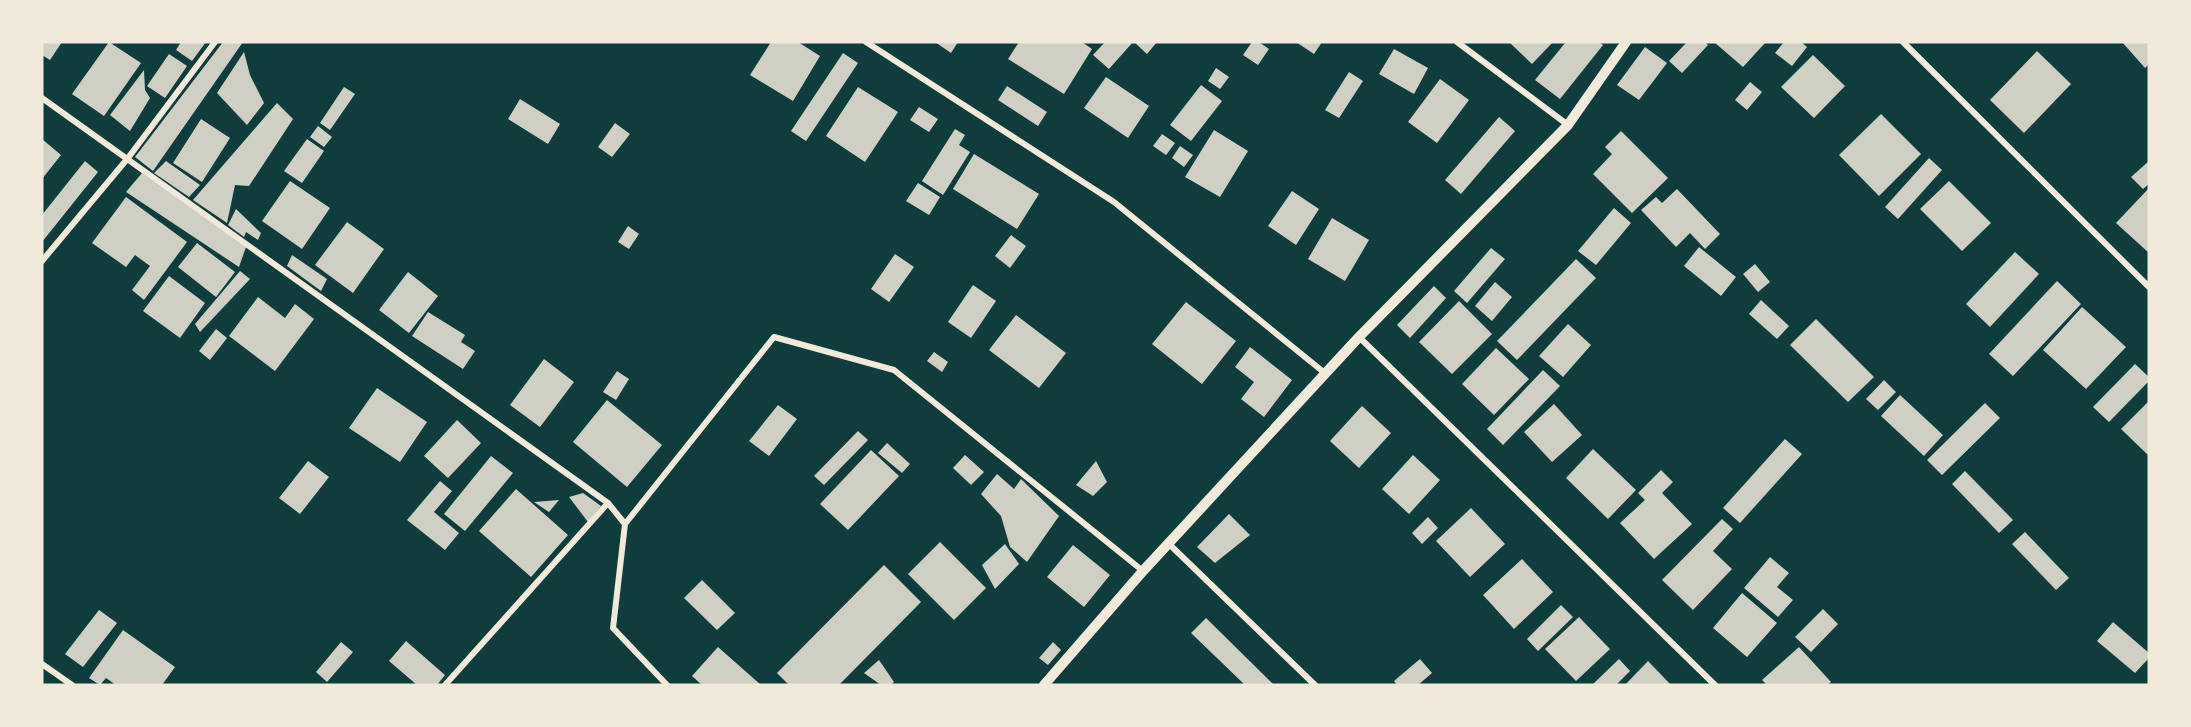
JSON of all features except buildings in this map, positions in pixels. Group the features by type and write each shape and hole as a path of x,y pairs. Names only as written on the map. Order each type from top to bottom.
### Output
{"street":[{"path":"42,261 128,158 215,42"},
{"path":"866,42 1114,202 1326,374"},
{"path":"1457,42 1568,125"},
{"path":"1044,685 1143,572 1359,337 1568,125 1626,42"},
{"path":"1903,42 2149,287"},
{"path":"42,98 608,503 625,524"},
{"path":"667,685 613,628 625,524 774,337 894,369 1143,572"},
{"path":"1359,337 1715,685"},
{"path":"445,685 608,503"},
{"path":"1169,544 1315,685"},
{"path":"42,664 72,685"}]}
